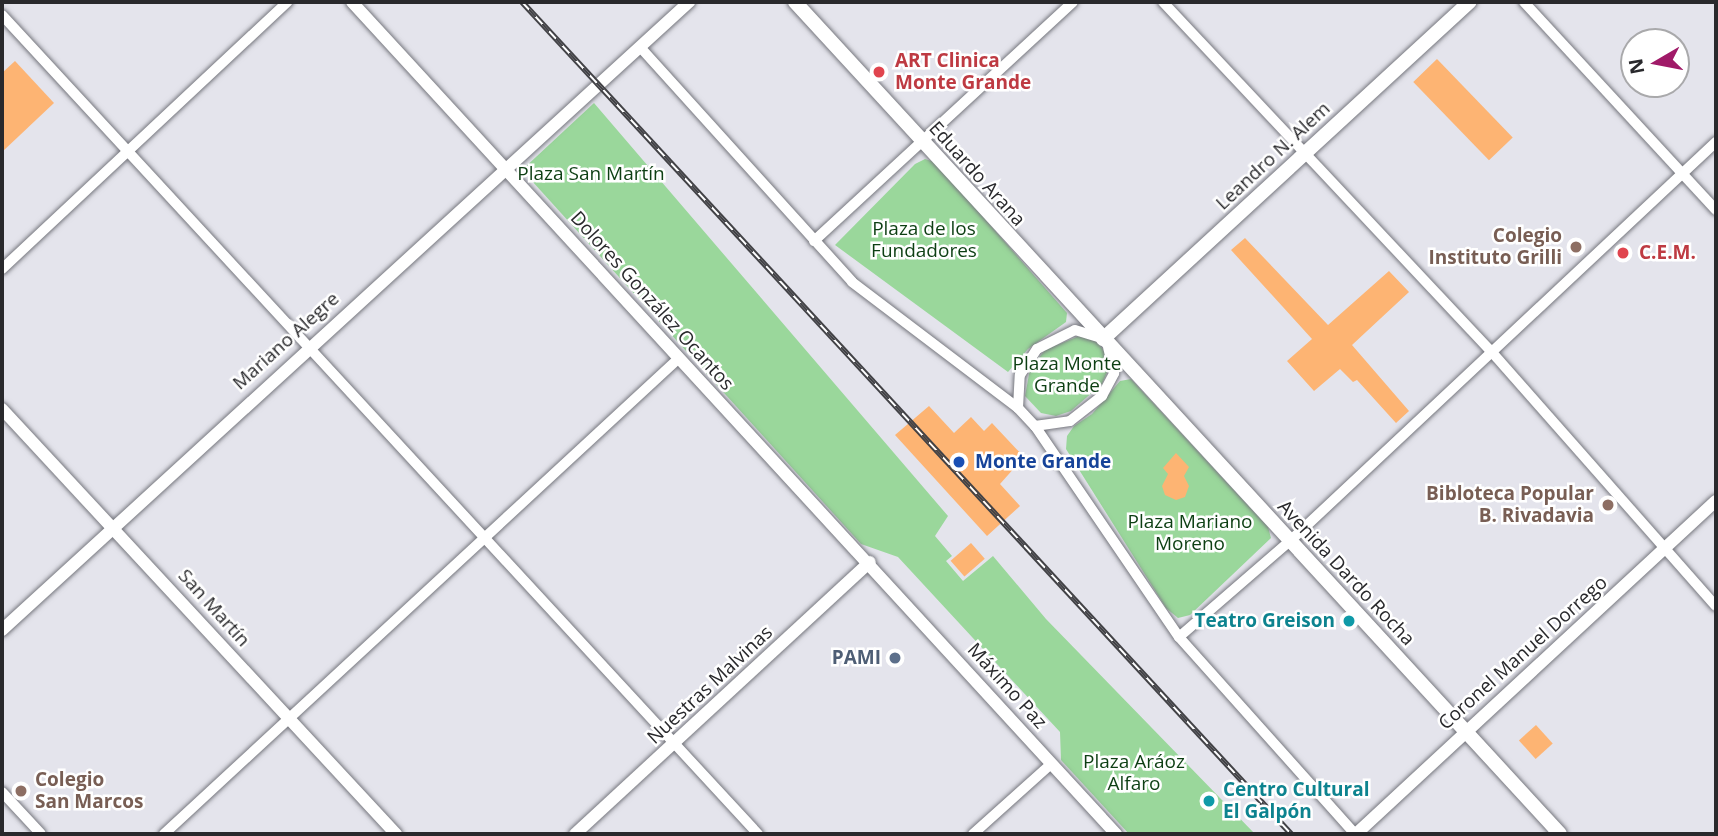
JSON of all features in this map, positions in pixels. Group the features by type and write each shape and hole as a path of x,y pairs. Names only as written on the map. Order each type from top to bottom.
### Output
{"main road":[{"name":"Eduardo Arana","path":"795,2 1103,339"},
{"name":"Leandro N. Alem","path":"1103,339 1469,2"},
{"name":"Avenida Dardo Rocha","path":"1103,339 1560,834"}],"street":[{"path":"2,268 126,149 287,2"},
{"name":"Dolores González Ocantos","path":"352,2 507,167 678,359 870,562"},
{"name":"Mariano Alegre","path":"2,630 307,347 689,2"},
{"path":"814,242 1073,2"},
{"path":"1163,2 1490,351 1716,606"},
{"path":"1524,2 1716,210"},
{"path":"2,15 758,834"},
{"path":"640,47 852,282 1018,408 1035,426 1179,637 1356,834"},
{"path":"1179,637 1290,541 1716,142"},
{"path":"1018,408 1020,375 1038,349 1075,330 1103,339 1112,357 1114,373 1102,396 1070,421 1035,426"},
{"path":"164,834 678,359"},
{"name":"San Martín","path":"2,409 114,526 396,834"},
{"name":"Coronel Manuel Dorrego","path":"1356,834 1716,502"},
{"name":"Nuestras Malvinas","path":"575,834 870,562"},
{"name":"Máximo Paz","path":"870,562 1116,834"},
{"path":"973,834 1051,764"},
{"path":"2,792 41,834"}],"green space":[{"path":"594,103 948,516 935,536 952,556 946,561 963,581 993,556 1046,619 1255,834 1129,834 1061,760 1060,732 898,557 861,544 522,170"},
{"name":"Plaza de los Fundadores","path":"925,159 935,162 1067,313 1066,322 1028,349 1008,372 835,245 915,164"},
{"name":"Plaza Monte Grande","path":"1079,336 1095,339 1105,352 1108,370 1102,384 1071,411 1056,416 1041,413 1025,396 1030,369 1045,350"},
{"name":"Plaza Mariano Moreno","path":"1131,379 1268,527 1271,538 1190,615 1178,618 1166,608 1066,449 1067,436 1074,426 1092,414 1120,381"}],"building":[{"path":"1437,59 1513,137 1489,160 1413,82"},
{"path":"15,61 54,103 2,152 2,73"},
{"path":"1245,238 1328,325 1389,271 1409,292 1352,345 1409,411 1396,423 1357,380 1353,382 1340,369 1314,391 1287,361 1312,339 1231,250"},
{"path":"929,406 954,433 971,417 984,431 992,423 1024,457 1000,484 1020,506 987,536 895,435"},
{"path":"1176,453 1189,467 1184,476 1189,486 1185,497 1176,500 1165,495 1162,486 1168,474 1163,468"},
{"path":"971,543 985,559 964,577 951,561"},
{"path":"1536,725 1553,744 1536,759 1519,740"}],"railway":[{"path":"522,2 1291,834"}],"place":[{"name":"ART Clinica Monte Grande","path":"879,72"},
{"name":"Colegio Instituto Grilli","path":"1576,247"},
{"name":"C.E.M.","path":"1623,253"},
{"name":"Monte Grande","path":"959,462"},
{"name":"Bibloteca Popular B. Rivadavia","path":"1608,505"},
{"name":"Teatro Greison","path":"1349,621"},
{"name":"PAMI","path":"895,658"},
{"name":"Colegio San Marcos","path":"21,791"},
{"name":"Centro Cultural El Galpón","path":"1209,801"}],"park label":[{"name":"Plaza San Martín","path":"591,174"},
{"name":"Plaza Aráoz Alfaro","path":"1134,773"}]}
